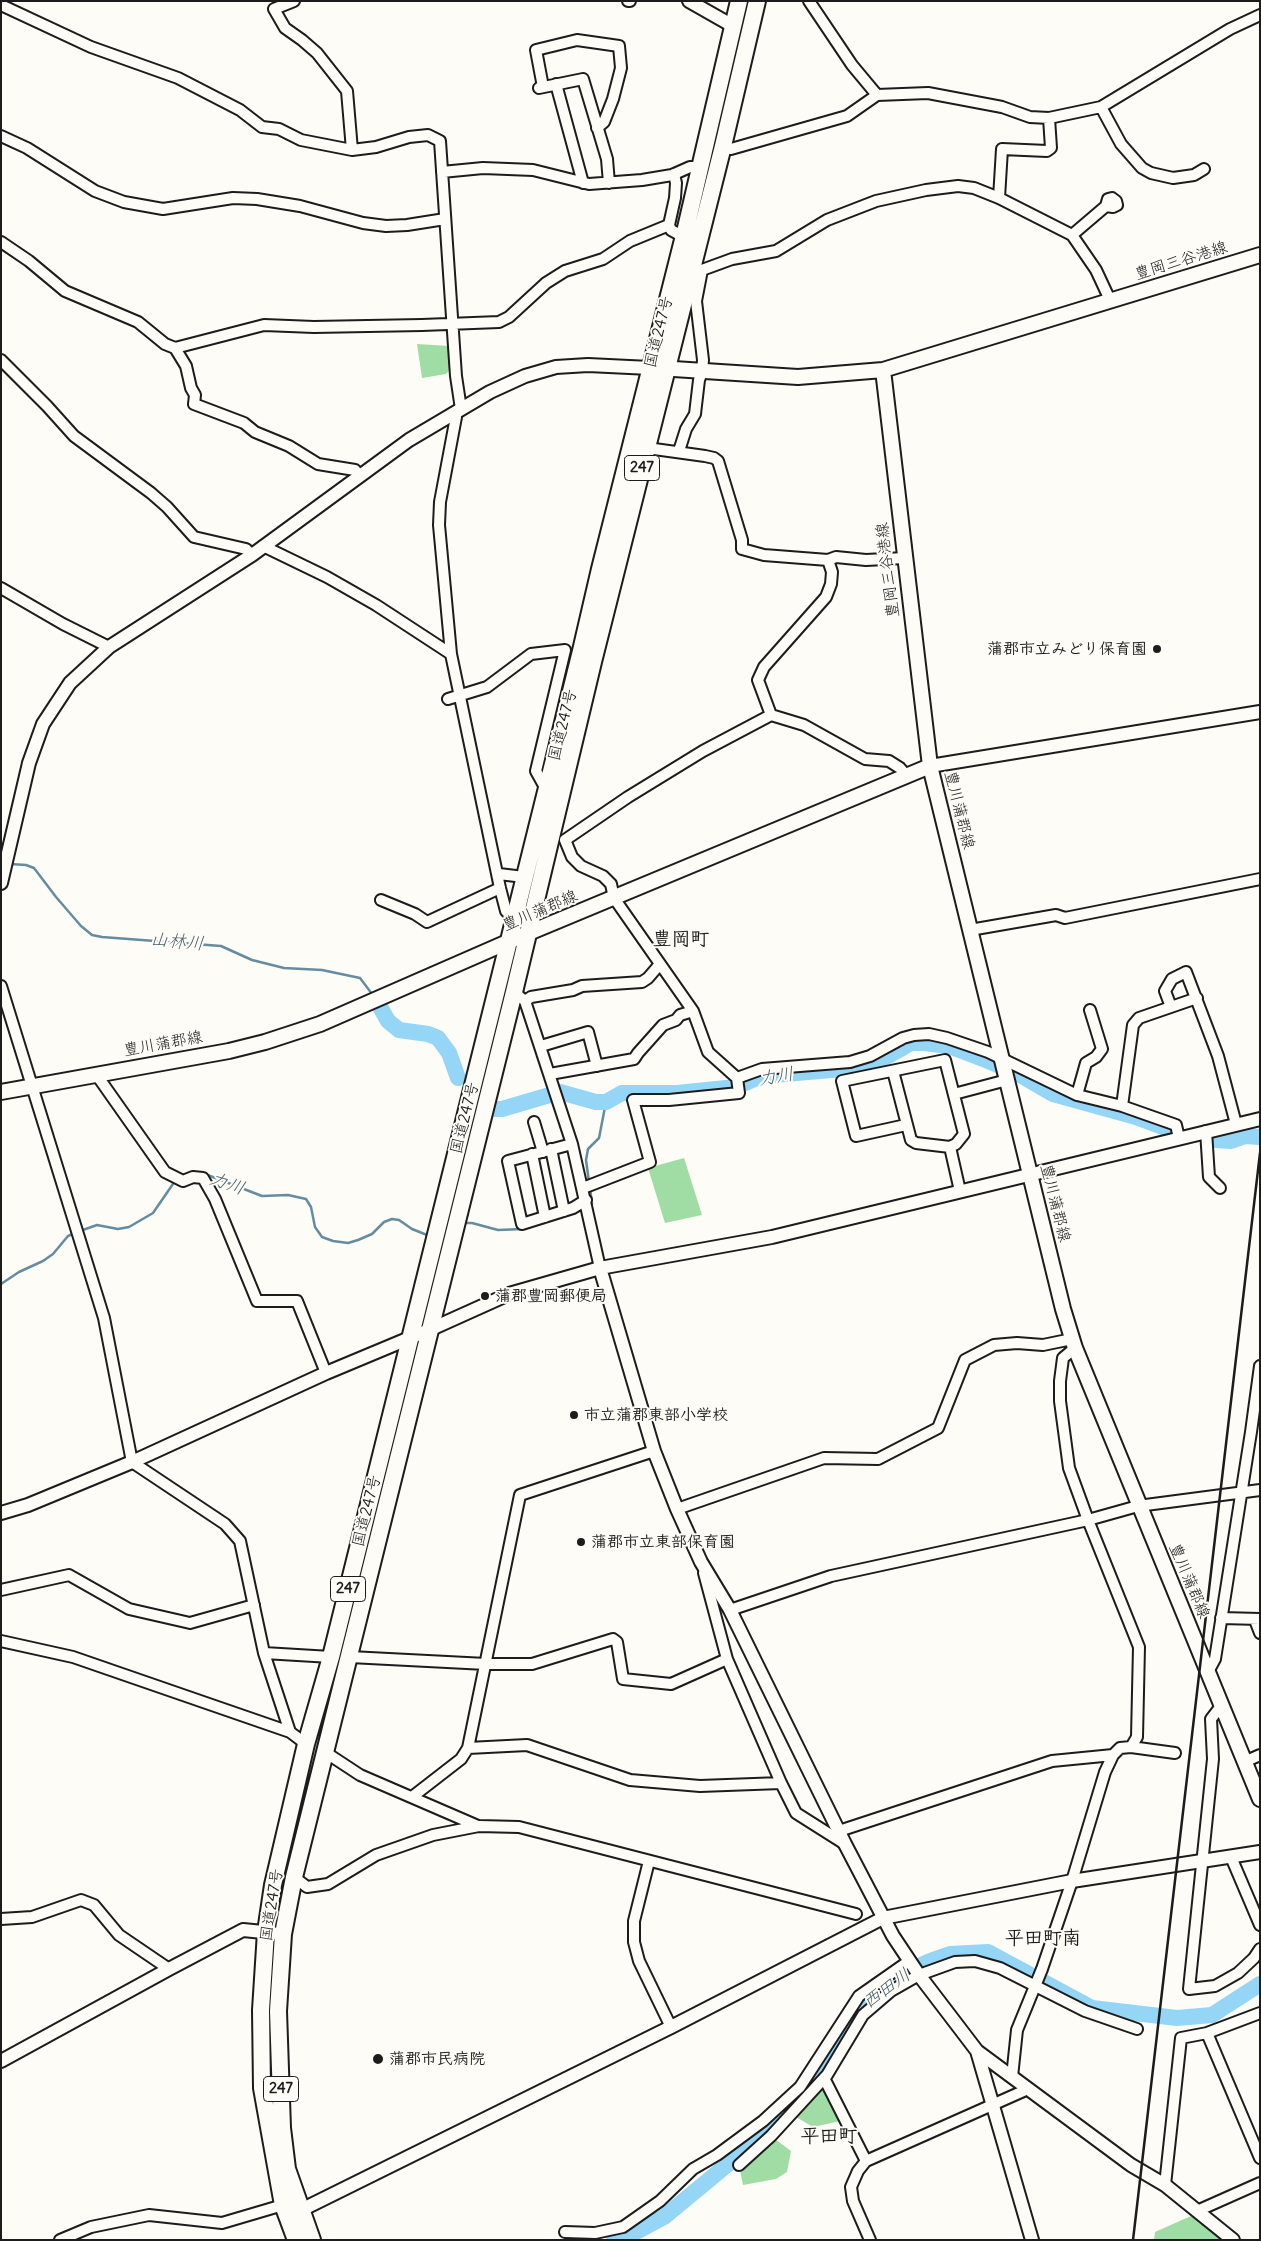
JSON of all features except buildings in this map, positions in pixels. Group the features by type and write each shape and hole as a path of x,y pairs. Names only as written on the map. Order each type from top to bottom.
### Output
{"highway":[{"name":"国道247号","path":"296,2240 262,2088 261,2010 266,1932 274,1885 306,1744 331,1657 684,237 739,1"},
{"name":"国道247号","path":"312,2240 290,2211 288,2169 282,2128 278,2010 283,1934 294,1877 350,1657 429,1330 519,996 526,934 646,448 697,272 757,1"}],"main road":[{"name":"豊岡三谷港線","path":"650,368 798,377 883,370 1260,255"},
{"name":"豊岡三谷港線","path":"883,370 930,766"},
{"name":"豊川蒲郡線","path":"1,1092 228,1051 265,1042 320,1024 526,934 930,766 1029,1174 1073,1344 1260,1799"}],"street":[{"path":"294,1 274,9 285,28 317,53 347,91 352,150"},
{"path":"689,1 733,26"},
{"path":"809,1 852,64 877,95"},
{"path":"1,5 91,47 178,78 240,110 262,127 279,129 301,140 352,150 376,147 409,137 428,135 440,141 457,411 440,502 439,525 451,654 500,888 506,911 514,919"},
{"path":"724,146 731,149 847,116 877,95 928,93 1002,106 1030,116 1048,118 1100,108 1230,29 1260,15"},
{"path":"597,128 604,122 614,99 621,68 619,46 577,40 536,50 541,88 583,79 597,128 606,159 609,183"},
{"path":"556,84 583,183"},
{"path":"1100,108 1121,144 1142,168 1152,173 1174,178 1194,175 1204,169"},
{"path":"999,198 1002,149 1047,151 1051,148 1048,118"},
{"path":"1,136 27,148 95,191 124,202 163,209 233,198 257,199 300,206 363,223 386,226 445,219"},
{"path":"442,172 483,168 533,170 583,183 609,183 642,180 674,174 690,166 700,167"},
{"path":"674,174 676,183 675,198 669,225 671,230 684,237"},
{"path":"679,451 686,429 694,414 702,372 703,360 696,302 697,272 732,259 776,251 827,220 876,201 926,190 958,186 974,188 999,198 1072,235 1096,270 1110,300"},
{"path":"1072,235 1106,206"},
{"path":"174,348 264,325 314,327 499,322 509,317 546,283 565,271 603,258 630,241 669,225"},
{"path":"1,242 29,260 65,291 138,322 165,344 174,348 186,366 191,388 195,395 194,404 244,423 255,432 289,446 318,464 355,470 360,476"},
{"path":"1,360 74,436 152,493 194,537 246,549 252,555"},
{"path":"3,875 29,763 43,724 70,683 109,647 252,555 409,440 490,392 525,376 556,367 588,365 650,368"},
{"path":"646,448 668,452 679,451 714,458 718,461 742,540 742,549 764,555 828,560 836,557 866,560 904,558"},
{"path":"263,546 328,578 376,605 451,654"},
{"path":"771,715 758,680 764,667 826,597 831,584 832,572 828,560"},
{"path":"1,588 63,624 109,647"},
{"path":"448,699 487,687 531,654 565,650 536,771 546,789"},
{"path":"930,766 1260,712"},
{"path":"588,1186 650,1162 633,1100 669,1100 740,1092 738,1082 708,1052 693,1011 614,898 611,884 603,876 581,866 572,857 565,840 628,797 704,751 771,715 804,725 865,759 889,761 900,768 906,775"},
{"path":"498,874 524,877"},
{"path":"970,930 1056,915 1065,918 1260,879"},
{"path":"381,900 415,914 427,922 500,888"},
{"path":"660,964 642,982 582,986 573,990 531,997 519,996 541,1046 572,1144 588,1186 587,1205 600,1268 654,1451 677,1509 702,1562 730,1610 883,1918 919,1975 977,2051 1131,2165 1165,2185 1233,2240"},
{"path":"1171,1007 1165,991 1172,979 1186,972 1198,998 1218,1056 1236,1124"},
{"path":"1,986 104,1318 132,1462 225,1524 240,1541 264,1653 290,1732"},
{"path":"1122,1106 1132,1025 1139,1018 1198,998"},
{"path":"1077,1095 1086,1063 1096,1057 1102,1049 1090,1010"},
{"path":"550,1074 634,1059 663,1025 676,1020 680,1015 693,1011"},
{"path":"541,1046 588,1032 597,1066"},
{"path":"738,1082 762,1069 850,1062 870,1056 903,1038 929,1034 947,1038 1004,1069 1077,1095 1122,1106 1176,1125 1179,1138"},
{"path":"894,1071 910,1140 916,1143 950,1147 956,1144 964,1134 945,1060 842,1081 856,1136 906,1125"},
{"path":"954,1094 1004,1069"},
{"path":"96,1074 165,1172 178,1178 203,1178 215,1199 257,1301 297,1301 326,1373"},
{"path":"1,1513 28,1505 132,1462 326,1373 509,1294 600,1268 772,1237 1260,1119"},
{"path":"534,1122 542,1152 564,1211"},
{"path":"1206,1131 1209,1177 1220,1188"},
{"path":"572,1144 508,1161 522,1224 587,1205"},
{"path":"950,1147 960,1191"},
{"path":"542,1152 545,1217"},
{"path":"677,1509 824,1458 878,1459 938,1428 965,1360 994,1345 1017,1342 1043,1345 1073,1344"},
{"path":"1073,1344 1064,1358 1060,1381 1060,1401 1069,1468 1088,1520 1140,1647 1137,1737 1130,1747"},
{"path":"1208,1672 1215,1659 1241,1492 1256,1429 1260,1366"},
{"path":"412,1798 461,1758 468,1748 520,1495 654,1451"},
{"path":"730,1610 831,1576 1088,1520 1138,1506 1260,1490"},
{"path":"702,1562 727,1658 781,1783 796,1813 845,1844"},
{"path":"1,1590 69,1575 129,1609 190,1622 254,1605"},
{"path":"1222,1618 1257,1620 1260,1633"},
{"path":"350,1657 486,1664 532,1664 613,1638 617,1642 623,1679 671,1684 727,1658"},
{"path":"1,1642 73,1657 290,1732 306,1744"},
{"path":"264,1653 331,1657"},
{"path":"1221,1706 1211,1719 1213,1759 1200,1862 1189,1989 1215,1986 1238,1973 1254,1958 1260,1949"},
{"path":"468,1748 526,1745 630,1780 700,1786 781,1783"},
{"path":"1012,2077 1017,2030 1042,1969 1105,1772 1114,1754 1120,1748 1130,1747 1175,1753"},
{"path":"325,1752 360,1775 479,1826"},
{"path":"839,1831 1052,1761 1114,1754"},
{"path":"1244,1762 1260,1756"},
{"path":"294,1877 307,1887 328,1884 376,1855 433,1835 479,1826 519,1827 856,1914"},
{"path":"60,2240 91,2226 149,2215 222,2223 290,2211 671,2027 883,1918 1072,1880 1260,1852"},
{"path":"1231,1857 1260,1925"},
{"path":"649,1861 634,1921 634,1942 639,1961 671,2027"},
{"path":"1,1919 32,1917 81,1900 94,1905 119,1935 168,1969"},
{"path":"1,2061 243,1930 283,1934"},
{"path":"565,2232 595,2233 623,2227 660,2201 693,2169 718,2155 763,2121 800,2086 859,1996 909,1961"},
{"path":"739,2165 771,2136 824,2078 863,2015 891,1991 919,1975 955,1962 975,1961 1000,1968 1086,2011 1137,2029"},
{"path":"1165,2185 1181,2038 1207,2033 1260,2013"},
{"path":"1207,2033 1260,2158"},
{"path":"977,2051 1032,2240"},
{"path":"824,2078 866,2161"},
{"path":"870,2240 853,2201 851,2187 858,2171 866,2161 1028,2089"},
{"path":"1197,2211 1260,2183"}],"green space":[{"path":"417,344 450,346 453,366 446,374 422,378"},
{"path":"684,1158 702,1215 665,1223 648,1168"},
{"path":"824,2078 845,2120 813,2127 791,2114"},
{"path":"771,2136 791,2151 787,2172 776,2179 743,2185 739,2165"},
{"path":"1191,2216 1224,2240 1154,2240 1155,2232"}],"waterway":[{"name":"山林川","path":"10,864 26,865 34,868 81,926 92,935 221,946 252,960 284,968 322,970 360,978 372,994"},
{"name":"山林川","path":"379,1005 388,1021 399,1030 428,1034 438,1038 449,1053 458,1078"},
{"name":"力川","path":"492,1109 502,1109 560,1092 596,1102 606,1102 622,1093 677,1093 736,1087 762,1076 854,1068 881,1060 911,1043 924,1043 949,1046 1017,1073 1053,1094 1136,1117 1168,1129"},
{"name":"力川","path":"589,1182 586,1160 588,1149 599,1138 606,1102"},
{"name":"力川","path":"1216,1140 1231,1141 1245,1136 1260,1137"},
{"name":"力川","path":"181,1176 192,1172"},
{"name":"力川","path":"205,1174 262,1196 288,1195 306,1199 311,1207 315,1227 322,1237 333,1241 348,1243 358,1240 372,1234 384,1222 392,1219 399,1220 412,1229 427,1235"},
{"name":"力川","path":"80,1231 97,1225 118,1229 129,1227 153,1213 175,1181"},
{"name":"力川","path":"589,1206 592,1204 590,1188"},
{"name":"力川","path":"465,1223 498,1230 523,1229 575,1213 584,1208"},
{"name":"力川","path":"1,1284 19,1272 43,1261 53,1254 68,1236 75,1233"},
{"name":"西田川","path":"614,2240 638,2231 664,2217 728,2164 808,2089 823,2068 857,2011 898,1976 930,1961 950,1954 988,1952 1092,2008 1177,2018 1212,2015 1260,1984"}],"railway":[{"path":"1133,2240 1260,1153"}],"place":[{"name":"蒲郡市立みどり保育園","path":"1157,649"},
{"name":"蒲郡豊岡郵便局","path":"485,1296"},
{"name":"市立蒲郡東部小学校","path":"574,1415"},
{"name":"蒲郡市立東部保育園","path":"581,1542"},
{"name":"蒲郡市民病院","path":"378,2059"}],"district":[{"name":"豊岡町","path":"681,940"},
{"name":"平田町南","path":"1043,1939"},
{"name":"平田町","path":"829,2137"}]}
